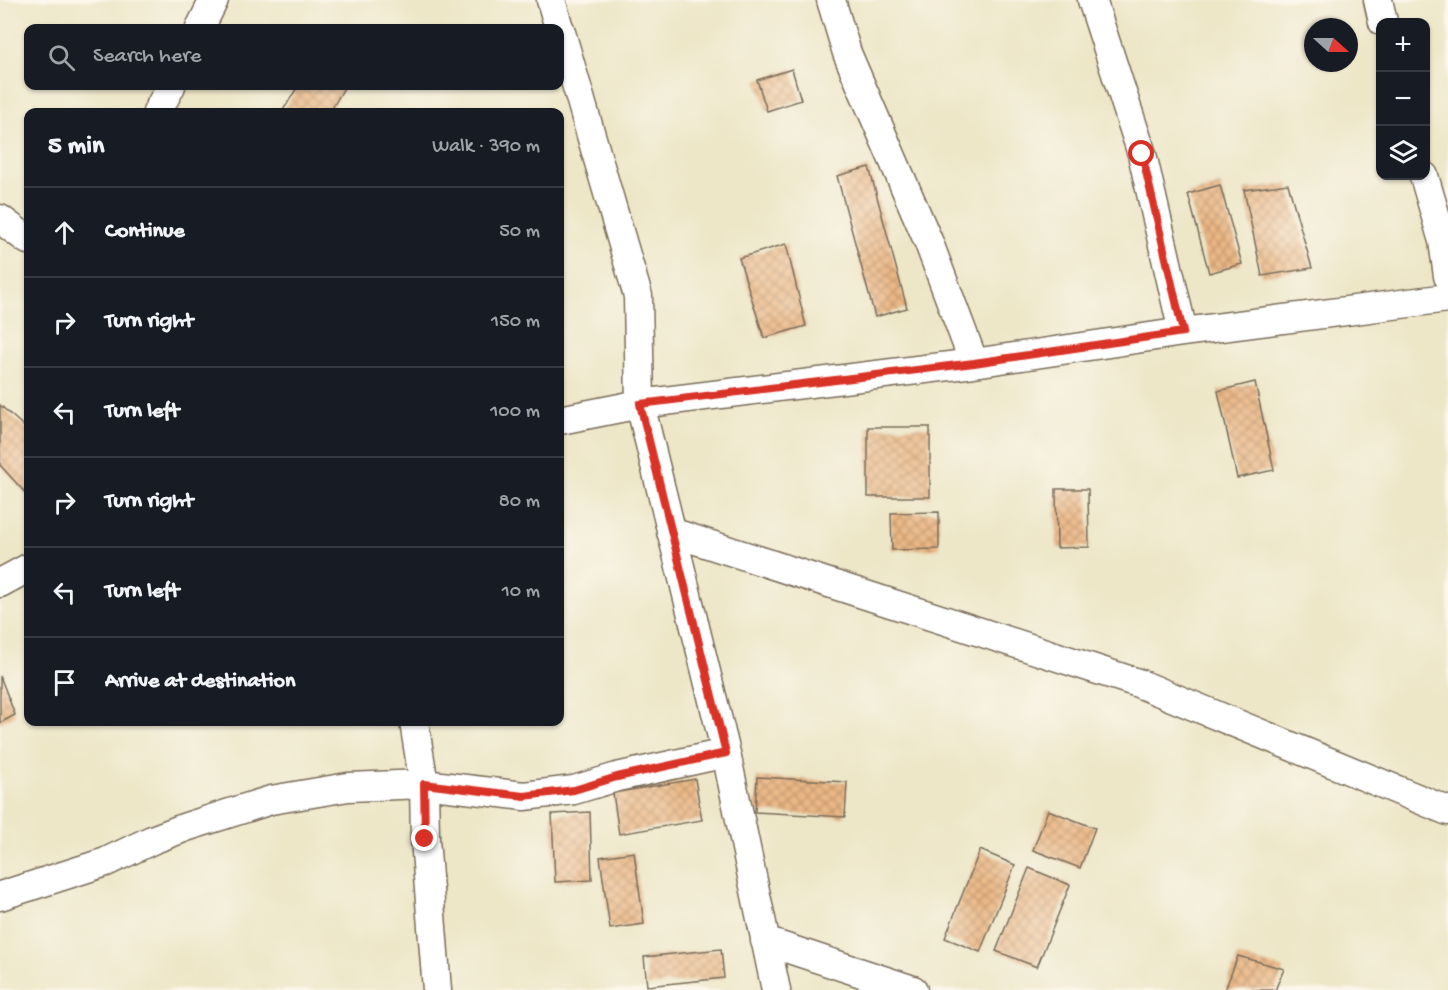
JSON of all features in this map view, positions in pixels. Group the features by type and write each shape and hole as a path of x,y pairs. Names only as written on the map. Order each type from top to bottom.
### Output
{"street":[{"path":"202,24 214,0"},
{"path":"551,0 558,24"},
{"path":"831,0 847,53 929,243 974,363"},
{"path":"1092,0 1142,154 1183,332"},
{"path":"1378,0 1382,18"},
{"path":"564,46 638,296 640,404 726,753 776,990"},
{"path":"159,108 169,90"},
{"path":"1425,180 1443,242 1448,276"},
{"path":"0,219 24,237"},
{"path":"564,419 640,404 974,363 1183,332 1448,297"},
{"path":"671,532 1138,683 1448,811"},
{"path":"0,583 24,570"},
{"path":"415,726 424,784 425,839 437,990"},
{"path":"0,896 106,862 186,827 271,800 348,787 424,784 524,796 574,790 617,777 726,753"},
{"path":"765,941 913,990"}],"building":[{"path":"792,69 801,100 767,111 757,80"},
{"path":"296,90 343,90 332,108 284,108"},
{"path":"869,167 907,308 875,317 837,176"},
{"path":"1288,184 1312,268 1262,276 1244,190"},
{"path":"1220,185 1242,264 1209,273 1188,194"},
{"path":"786,244 806,326 764,338 739,258"},
{"path":"1255,382 1274,470 1237,478 1218,391"},
{"path":"0,405 24,426 24,492 0,465"},
{"path":"868,427 930,427 930,497 868,497"},
{"path":"1056,489 1088,489 1089,547 1057,548"},
{"path":"939,512 939,549 892,550 891,513"},
{"path":"0,676 15,715 0,723"},
{"path":"757,777 847,782 845,817 755,812"},
{"path":"695,779 702,820 619,834 613,793"},
{"path":"1048,810 1095,828 1080,868 1033,850"},
{"path":"590,812 592,880 555,882 552,814"},
{"path":"980,850 1015,865 980,952 945,938"},
{"path":"634,852 644,924 610,929 600,857"},
{"path":"1029,868 1070,885 1037,967 996,951"},
{"path":"721,949 724,978 647,986 644,957"},
{"path":"1238,956 1284,969 1275,990 1225,990"}],"route":[{"path":"425,839 424,784 524,796 574,790 617,777 726,753 640,404 974,363 1183,332 1142,154"}]}
